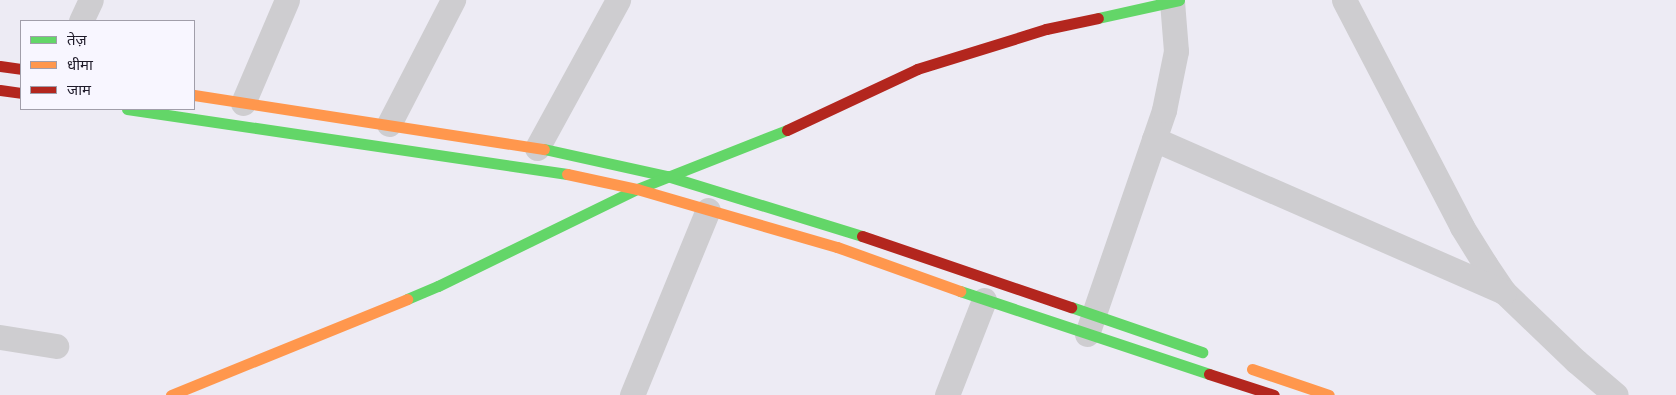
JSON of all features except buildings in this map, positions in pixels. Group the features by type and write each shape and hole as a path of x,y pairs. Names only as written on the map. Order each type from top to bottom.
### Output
{"main road":[{"path":"171,395 438,286 637,189 785,131 917,69 1046,29 1108,7 1176,1"},
{"path":"0,66 20,69"},
{"path":"0,90 20,93"},
{"path":"195,95 537,148 667,176 834,226 1091,324 1217,376 1274,395"},
{"path":"134,110 562,173 637,189 837,247 984,300 1091,324 1217,376"},
{"path":"1244,366 1328,395"}],"street":[{"path":"81,20 91,0"},
{"path":"243,103 287,0"},
{"path":"389,124 453,0"},
{"path":"537,148 618,0"},
{"path":"1344,0 1462,226 1504,292 1576,361 1616,395"},
{"path":"1091,324 1154,139 1170,84 1176,51 1176,1"},
{"path":"1154,139 1504,292"},
{"path":"632,395 708,210"},
{"path":"947,395 984,300"},
{"path":"0,337 56,346"}],"traffic: fast":[{"path":"1098,18 1179,0"},
{"path":"134,110 567,174"},
{"path":"407,299 438,286 637,189 787,130"},
{"path":"544,149 667,176 862,236"},
{"path":"960,291 1209,374"},
{"path":"1071,307 1202,352"}],"traffic: slow":[{"path":"195,95 544,149"},
{"path":"567,174 637,189 837,247 960,291"},
{"path":"171,395 407,299"},
{"path":"1252,369 1329,395"}],"traffic: jam":[{"path":"787,130 917,69 1046,29 1098,18"},
{"path":"0,66 20,69"},
{"path":"0,90 20,93"},
{"path":"862,236 1071,307"},
{"path":"1209,374 1274,395"}]}
